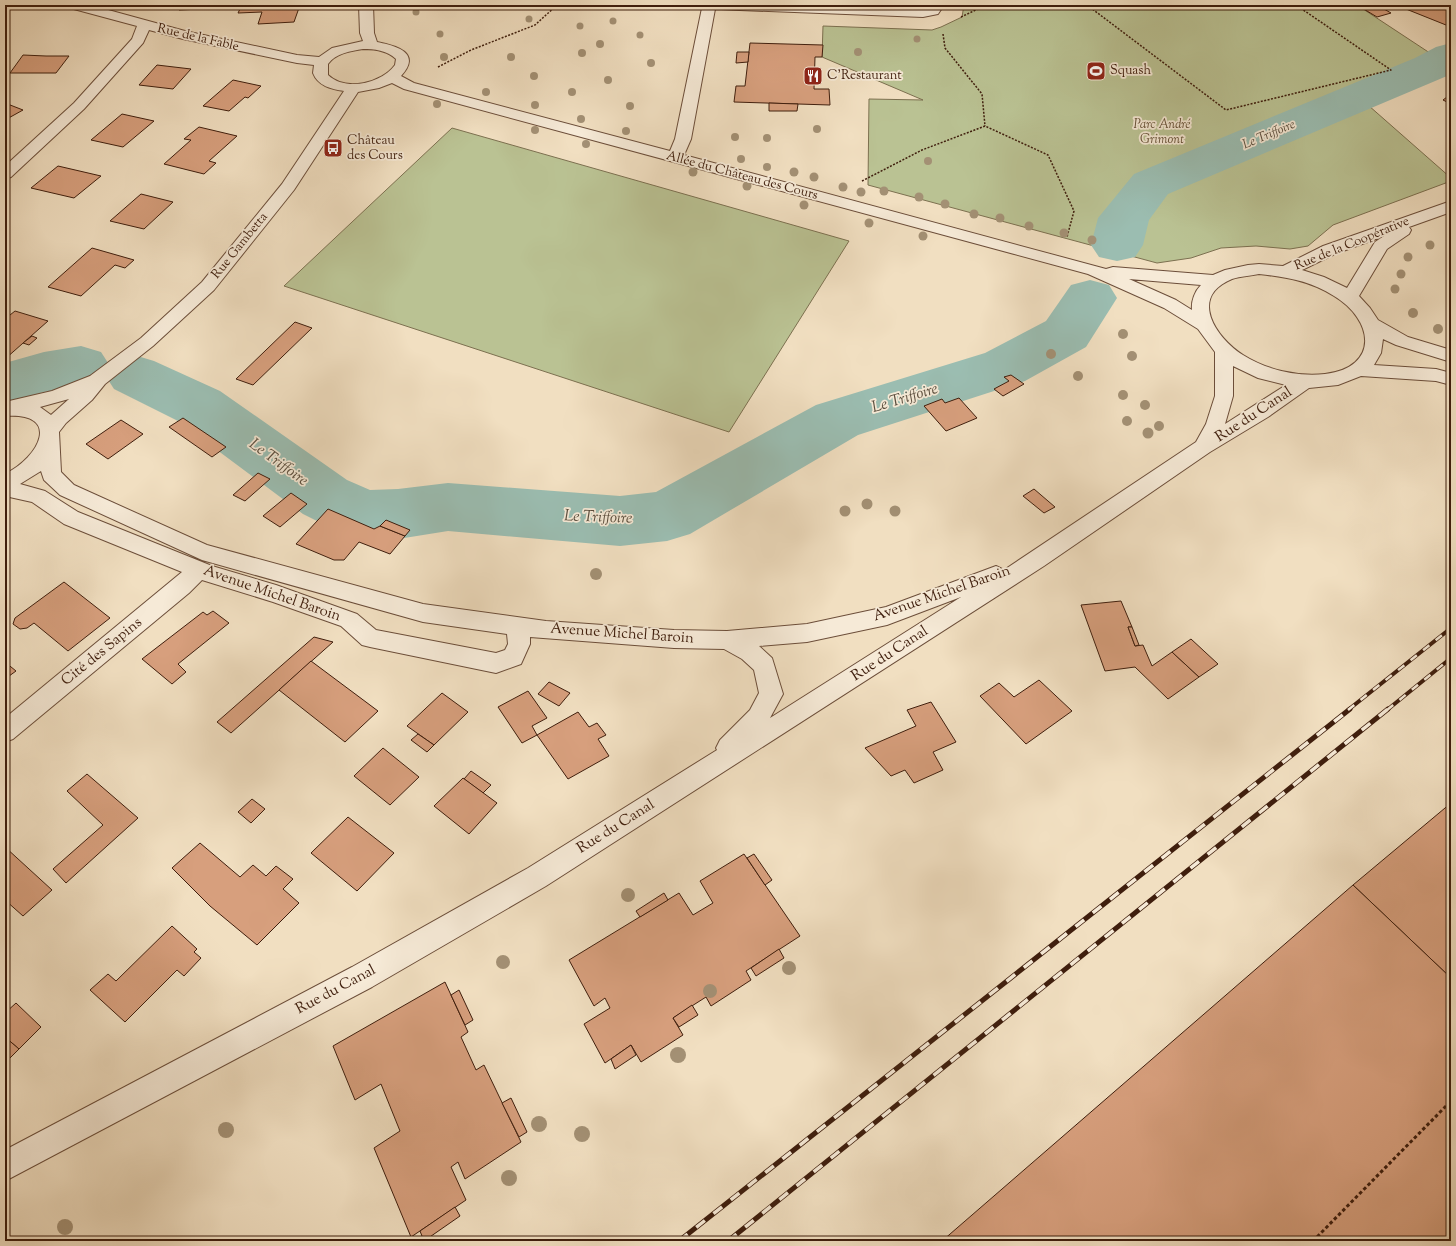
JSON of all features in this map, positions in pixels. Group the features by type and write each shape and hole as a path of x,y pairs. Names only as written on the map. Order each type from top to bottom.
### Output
{"street":[{"name":"Rue de la Fable","path":"75,5 130,15 144,26 297,60 323,61"},
{"path":"366,5 367,33 371,44"},
{"path":"705,5 924,12 933,11 937,5"},
{"path":"675,158 683,139 709,5"},
{"path":"5,174 79,106 138,40 144,26"},
{"path":"371,44 394,50 400,56 401,67 392,77 370,86 353,88 338,86 324,79 320,72 323,61 338,50 371,44"},
{"name":"Allée du Château des Cours","path":"392,77 409,86 1061,262 1094,270 1215,281"},
{"name":"Rue Gambetta","path":"7,408 58,396 98,379 146,342 208,286 288,187 353,88"},
{"name":"Rue de la Coopérative","path":"1287,271 1329,250 1451,206"},
{"name":"Rue de la Coopérative","path":"1350,298 1381,246 1418,218"},
{"path":"1259,269 1287,271 1309,277 1331,286 1350,298 1358,306 1371,324 1375,341 1371,357 1359,370 1344,377 1326,381 1305,381 1276,377 1247,366 1224,351 1203,326 1200,308 1204,293 1215,281 1235,272 1259,269"},
{"name":"Allée du Château des Cours","path":"1094,270 1170,304 1203,326"},
{"path":"1371,324 1402,341 1451,356"},
{"name":"Rue du Canal","path":"1203,447 1216,424 1224,396 1224,351"},
{"path":"1359,370 1436,375 1451,379"},
{"name":"Rue Gambetta","path":"5,482 22,474 38,461 59,418 86,395 98,379"},
{"name":"Rue du Canal","path":"5,1166 362,977 537,876 704,773 1037,560 1203,447 1261,412 1305,381"},
{"path":"7,408 29,410 42,416 50,436"},
{"name":"Avenue Michel Baroin","path":"50,436 51,475 67,490 202,552 423,613 546,630 674,639 727,640 807,633 887,616 1037,560"},
{"name":"Avenue Michel Baroin","path":"5,488 38,496 71,518 198,570 276,594 349,620 370,638 496,663 513,656 519,644 518,626"},
{"name":"Cité des Sapins","path":"5,732 181,588 198,570"},
{"name":"Avenue Michel Baroin","path":"704,773 758,717 771,694 764,665 750,652 727,640"}],"path":[{"path":"409,86 440,66 472,50 535,25 557,5"},
{"path":"955,20 978,9 998,5"},
{"path":"1086,5 1226,110 1391,70 1296,5"},
{"path":"941,28 946,48 982,94 985,126"},
{"path":"835,202 848,189 910,155 954,136 985,126 1048,155 1074,211 1061,262"},
{"path":"1313,1241 1451,1101"}],"green space":[{"name":"Parc André Grimont","path":"964,5 1357,5 1442,61 1360,98 1451,178 1451,181 1333,225 1308,246 1290,249 1256,246 1221,248 1191,258 1157,263 868,185 869,99 923,100 822,57 823,26 932,30 962,17"},
{"path":"452,128 849,241 729,432 284,286"}],"building":[{"path":"181,5 227,5 202,7 202,9 179,10"},
{"path":"242,5 300,5 294,22 258,24 262,12 238,13"},
{"path":"1357,5 1377,5 1391,13 1377,17"},
{"path":"1396,5 1443,5 1451,8 1451,22 1446,25"},
{"path":"750,43 823,45 822,57 815,57 814,89 829,89 830,105 734,102 736,86 745,86"},
{"path":"737,52 749,52 748,62 736,63"},
{"path":"23,55 69,56 56,73 10,73"},
{"path":"157,65 191,69 173,89 139,85"},
{"path":"233,80 261,86 248,98 245,97 229,111 203,106"},
{"path":"1451,94 1451,104 1443,100"},
{"path":"5,103 23,110 5,120"},
{"path":"769,103 798,104 797,111 769,111"},
{"path":"122,114 154,121 123,147 91,140"},
{"path":"199,127 237,136 209,161 216,163 204,174 164,164 191,140 184,139"},
{"path":"58,166 101,176 74,198 31,188"},
{"path":"141,194 173,202 144,229 110,221"},
{"path":"92,248 134,260 125,268 115,265 81,296 48,287"},
{"path":"15,311 48,321 5,359 5,319"},
{"path":"295,322 312,328 253,385 236,379"},
{"path":"32,336 37,338 29,345 23,343"},
{"path":"1011,375 1024,384 1003,396 994,389 1009,381 1004,377"},
{"path":"959,398 977,418 946,431 924,406 942,399 945,403"},
{"path":"183,418 226,447 212,457 169,427"},
{"path":"121,420 143,434 108,459 86,444"},
{"path":"258,473 270,479 245,501 233,495"},
{"path":"1034,489 1055,507 1044,513 1023,496"},
{"path":"291,493 307,504 280,527 263,516"},
{"path":"328,509 374,529 380,526 405,536 390,554 359,542 344,560 334,560 296,544"},
{"path":"386,520 410,530 405,536 380,526"},
{"path":"64,582 110,618 68,651 34,623 27,628 20,629 13,624 15,618"},
{"path":"1121,601 1132,627 1128,627 1135,646 1143,645 1152,666 1172,652 1199,677 1168,699 1135,667 1105,671 1081,605"},
{"path":"213,611 229,623 178,664 186,672 172,684 142,659 203,612 207,615"},
{"path":"1128,627 1132,627 1139,645 1135,646"},
{"path":"314,637 333,642 231,733 217,722"},
{"path":"1191,639 1218,664 1199,677 1172,652"},
{"path":"311,661 378,711 345,742 279,690"},
{"path":"5,662 16,671 5,679"},
{"path":"1039,680 1072,711 1026,744 980,696 999,683 1014,697"},
{"path":"549,682 570,693 559,706 538,694"},
{"path":"528,691 547,718 532,726 537,735 522,743 498,707"},
{"path":"442,693 468,712 434,745 407,726"},
{"path":"931,702 956,742 933,752 943,770 914,783 905,770 891,776 865,748 916,726 907,710"},
{"path":"578,712 589,727 597,723 606,735 598,739 609,756 568,779 537,735"},
{"path":"418,734 434,745 427,752 411,740"},
{"path":"383,748 419,777 390,805 354,776"},
{"path":"471,771 491,785 483,793 464,779"},
{"path":"87,774 138,818 66,883 53,869 103,825 67,791"},
{"path":"463,778 497,803 469,834 434,806"},
{"path":"252,799 265,809 251,823 238,812"},
{"path":"1451,803 1451,978 1353,885"},
{"path":"348,817 394,853 357,891 311,853"},
{"path":"200,843 240,877 253,865 266,876 276,866 293,879 283,889 299,903 257,945 210,906 172,868"},
{"path":"5,847 52,890 23,916 5,900"},
{"path":"744,854 800,936 746,971 751,980 711,1006 706,997 673,1018 683,1035 641,1062 631,1045 605,1063 584,1024 610,1008 605,998 594,1006 569,960 679,893 693,915 713,903 700,881"},
{"path":"754,854 772,880 765,885 747,858"},
{"path":"1353,885 1451,978 1451,1241 942,1241"},
{"path":"664,893 668,900 640,917 636,911"},
{"path":"172,926 197,949 194,952 201,958 184,976 177,970 125,1022 90,990 108,974 116,981"},
{"path":"779,949 784,958 756,976 751,968"},
{"path":"445,982 468,1032 461,1037 476,1070 484,1065 521,1142 465,1179 458,1162 451,1167 466,1200 411,1237 374,1148 400,1131 381,1084 355,1100 333,1046"},
{"path":"459,990 473,1020 465,1025 451,995"},
{"path":"16,1003 41,1027 19,1049 5,1037 5,1013"},
{"path":"692,1005 698,1015 679,1027 673,1018"},
{"path":"5,1037 19,1049 5,1063"},
{"path":"631,1045 636,1055 615,1069 611,1059"},
{"path":"511,1098 527,1132 519,1137 502,1103"},
{"path":"455,1207 460,1216 424,1241 420,1231"}],"waterway":[{"name":"Le Triffoire","path":"1117,245 1124,218 1151,184 1431,67 1451,56"},
{"name":"Le Triffoire","path":"134,375 199,406 325,497 364,515 398,514 448,507 620,521 667,516 730,482 837,420 1005,367 1066,334 1090,298"},
{"name":"Le Triffoire","path":"5,383 44,372 81,366"}],"railway":[{"path":"1348,710 1451,628"},
{"path":"1387,710 1451,658"},
{"path":"679,1241 1350,709"},
{"path":"728,1241 1388,709"}],"place":[{"name":"Squash","path":"1096,71"},
{"name":"C'Restaurant","path":"813,76"},
{"name":"Château des Cours","path":"333,148"}]}
